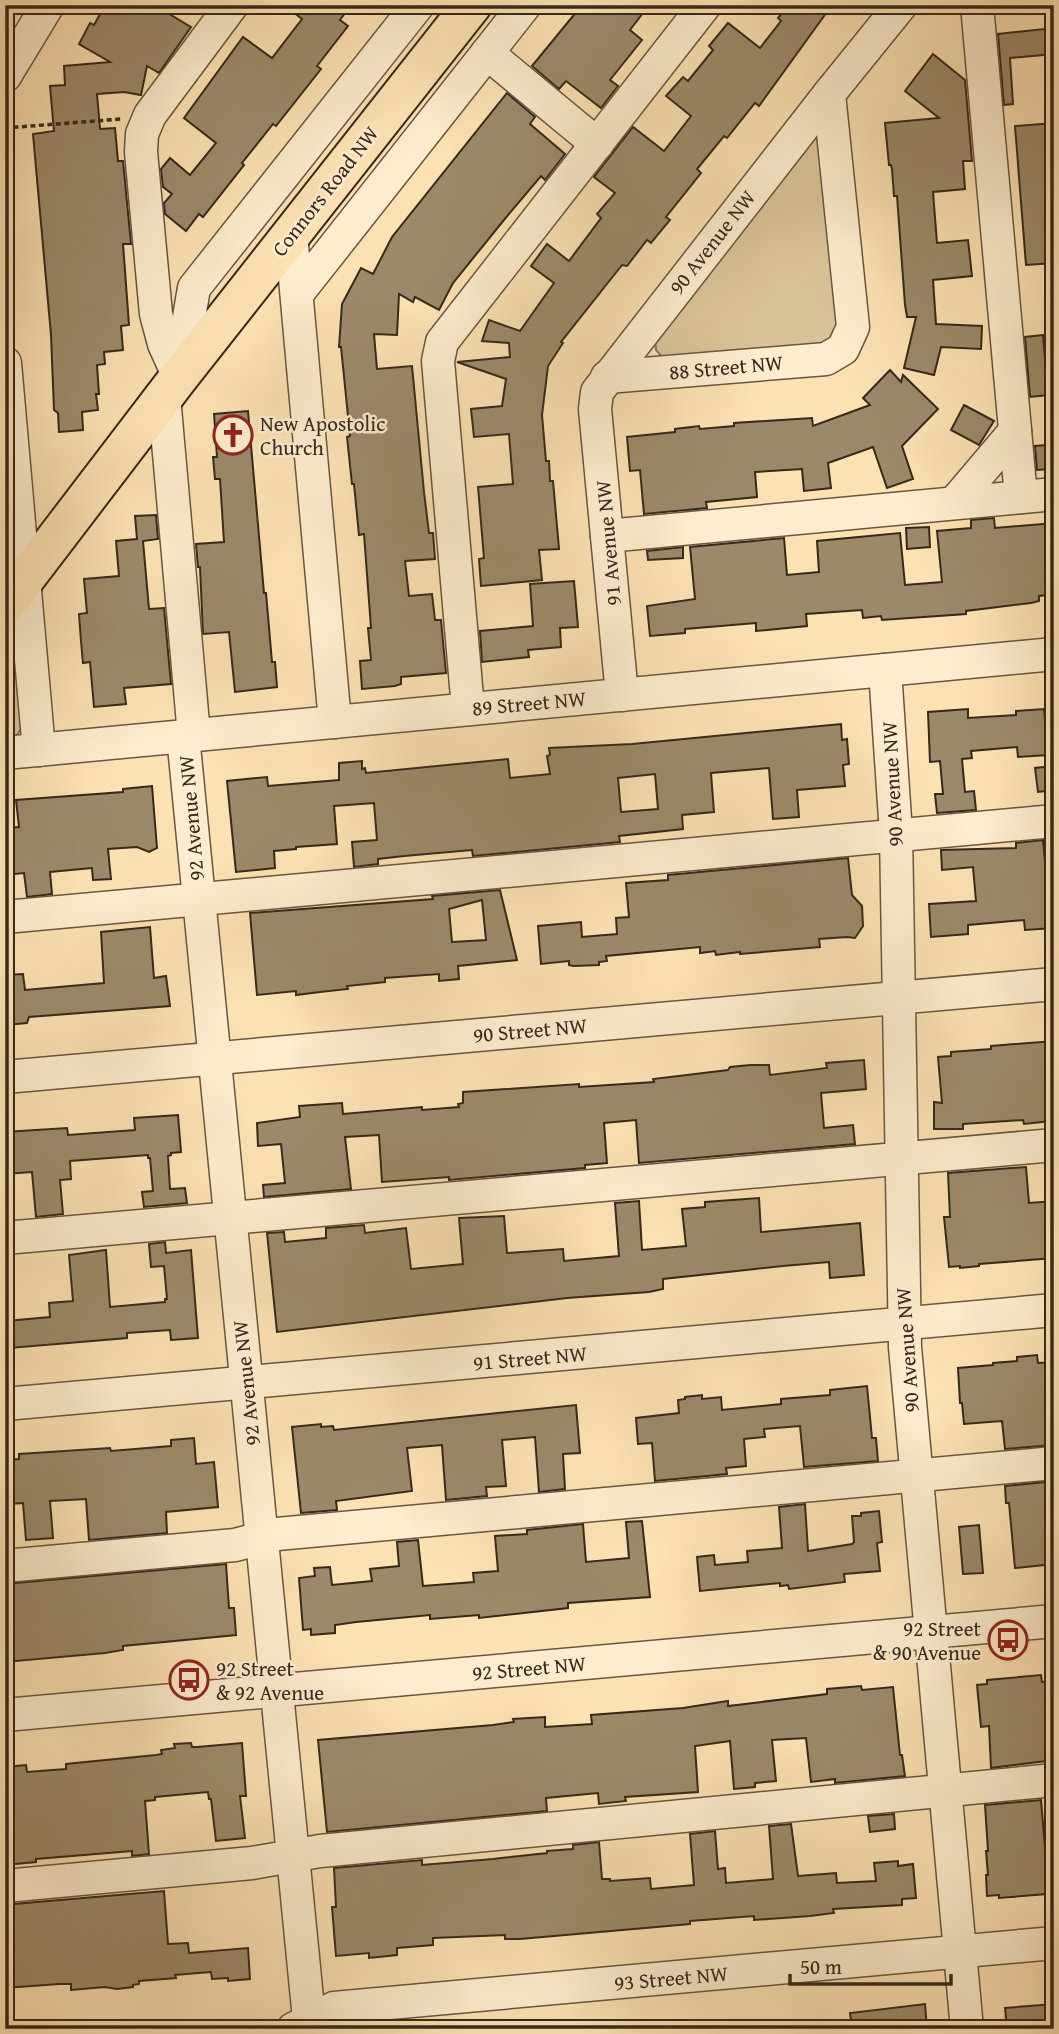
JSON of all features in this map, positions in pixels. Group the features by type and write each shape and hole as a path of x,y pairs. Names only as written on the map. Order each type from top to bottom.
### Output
{"main road":[{"name":"Connors Road NW","path":"15,592 171,387 472,5"}],"street":[{"path":"5,76 48,5"},
{"path":"171,387 156,314 141,152 142,134 150,115 232,5"},
{"name":"Connors Road NW","path":"171,387 194,288 418,5"},
{"name":"Connors Road NW","path":"297,294 525,5"},
{"path":"468,709 439,360 442,342 705,5"},
{"name":"90 Avenue NW","path":"602,384 901,5"},
{"path":"977,5 1021,497"},
{"path":"486,53 597,144"},
{"name":"88 Street NW","path":"602,384 826,359 843,349 853,327 829,94"},
{"path":"291,234 335,722"},
{"path":"5,363 15,592 39,750"},
{"name":"91 Avenue NW","path":"602,384 595,409 622,695"},
{"name":"92 Avenue NW","path":"171,387 199,899 292,1857 304,2026"},
{"path":"954,503 1015,431"},
{"path":"607,536 1054,494"},
{"name":"89 Street NW","path":"5,753 1054,654"},
{"name":"90 Avenue NW","path":"885,670 896,834 904,1324 967,2029"},
{"path":"5,917 1054,821"},
{"name":"90 Street NW","path":"5,1077 1054,984"},
{"path":"5,1238 1054,1145"},
{"name":"91 Street NW","path":"5,1404 1054,1310"},
{"path":"5,1566 235,1545 277,1534 1054,1463"},
{"name":"92 Street NW","path":"5,1715 1054,1621"},
{"path":"5,1886 238,1864 334,1849 1054,1780"},
{"name":"93 Street NW","path":"304,2026 334,2008 1054,1943"}],"path":[{"path":"5,128 150,115"}],"shaded area":[{"path":"820,129 839,326 825,347 662,357 656,350 655,341"},
{"path":"6,641 16,647 22,727 17,735 5,741"}],"building":[{"path":"105,5 154,5 191,27 159,73 147,66 141,95 124,92 97,94 100,129 115,128 118,161 123,161 131,244 123,244 129,325 121,326 123,350 104,352 105,364 97,365 98,410 82,412 83,430 59,432 58,413 54,410 51,335 33,134 54,131 50,86 65,85 64,66 110,62 79,44 90,23 94,25"},
{"path":"284,5 351,5 340,20 348,26 317,66 321,69 276,126 273,124 203,217 199,214 186,231 165,214 164,203 172,194 163,187 161,169 170,158 190,175 216,143 184,118 243,37 272,58 302,19"},
{"path":"582,5 649,5 630,30 642,40 610,80 618,86 601,108 566,81 559,89 532,66"},
{"path":"789,5 832,5 759,106 755,103 697,169 701,173 666,217 670,220 651,243 647,240 627,266 622,265 561,342 563,343 548,366 542,415 546,461 549,461 550,481 553,481 559,549 539,550 542,580 481,586 479,559 484,558 478,487 513,484 509,434 474,437 471,409 502,406 506,379 457,362 510,357 509,343 482,341 489,320 520,331 554,283 531,266 547,244 569,261 601,218 597,214 615,193 594,177 633,127 664,151 691,116 666,96 683,77 688,81 713,50 709,46 728,23 760,48 781,21 778,18"},
{"path":"1054,28 1054,54 1010,58 1013,104 1004,105 998,34"},
{"path":"933,54 965,80 972,161 963,161 965,189 933,192 937,243 968,240 972,276 933,280 936,324 982,326 981,349 941,347 934,375 904,368 916,317 907,317 905,305 897,196 894,196 885,123 939,118 905,91"},
{"path":"507,93 535,117 530,124 565,154 545,180 541,176 453,283 439,310 415,297 413,302 399,294 397,335 374,334 377,369 412,366 424,492 429,533 433,533 435,559 405,561 409,596 432,594 435,620 441,620 446,673 401,677 401,684 395,686 362,689 360,661 371,660 368,628 371,628 364,534 359,535 347,437 350,436 339,347 342,304 361,268 373,274 392,237"},
{"path":"1054,123 1054,160 1045,160 1049,230 1052,230 1054,263 1026,265 1015,126"},
{"path":"1043,335 1048,395 1030,397 1025,337"},
{"path":"890,370 901,382 903,375 938,409 902,446 913,479 887,488 873,447 828,463 831,488 804,491 802,469 755,472 757,497 706,502 707,508 644,514 640,470 630,471 627,437 675,432 675,429 699,426 700,429 734,426 734,423 812,418 813,426 870,405 863,398"},
{"path":"964,405 994,421 979,445 951,430"},
{"path":"248,411 264,593 277,687 235,692 229,632 203,634 200,567 196,544 224,542 220,479 215,479 213,457 217,457 214,414"},
{"path":"1046,445 1049,469 1037,470 1035,446"},
{"path":"156,515 158,539 143,541 149,609 164,608 171,684 124,688 126,704 94,707 90,662 83,663 81,641 79,614 87,613 84,579 119,576 116,541 137,539 135,516"},
{"path":"994,518 995,528 1054,523 1054,594 1039,596 1039,601 1031,603 966,611 966,614 882,620 881,616 863,618 862,610 806,614 807,626 756,631 756,623 685,629 685,633 650,636 647,606 695,599 690,547 784,538 787,575 819,572 817,541 900,533 905,585 942,582 937,531 971,528 971,520"},
{"path":"929,527 930,547 907,549 906,528"},
{"path":"683,547 683,558 648,560 647,551"},
{"path":"574,581 578,627 560,628 561,647 528,650 529,657 482,662 480,631 533,626 530,584"},
{"path":"968,709 968,718 1016,715 1016,711 1044,709 1048,755 1018,757 1017,747 971,751 972,758 962,759 965,792 974,791 976,810 937,813 935,794 943,794 940,761 930,762 928,712"},
{"path":"841,724 842,740 847,739 849,764 843,765 845,786 797,790 799,817 773,819 769,768 711,773 714,812 682,815 683,829 619,836 620,842 473,856 472,850 404,856 378,859 378,864 354,867 352,842 377,840 374,803 334,806 337,844 274,851 275,868 236,872 227,781 267,777 268,786 339,780 339,763 362,761 362,769 365,768 366,773 508,759 510,778 550,774 547,756 550,755 549,748 632,744","holes":["655,774 658,809 621,812 618,778"]},
{"path":"1053,766 1054,790 1038,792 1035,768"},
{"path":"152,786 157,848 149,852 137,847 108,849 111,879 93,880 92,868 50,872 52,894 27,897 24,873 5,875 5,828 19,827 16,800 123,792 123,789"},
{"path":"1043,840 1047,883 1054,882 1054,928 1025,930 1024,920 968,925 968,934 931,937 929,904 976,901 973,867 942,870 941,850 1016,848 1016,843"},
{"path":"848,858 852,895 862,906 863,926 855,938 819,939 820,947 740,954 716,955 715,951 700,953 700,947 606,956 607,961 599,962 599,965 573,966 569,965 569,961 541,964 538,926 581,922 582,937 617,934 616,918 629,917 626,883 668,880 668,875"},
{"path":"500,890 517,960 458,966 459,979 439,981 439,974 385,978 385,982 347,986 348,989 296,995 296,991 257,995 250,913 433,899 432,896","holes":["482,900 486,940 452,942 449,909"]},
{"path":"150,927 154,978 166,976 170,1006 29,1017 27,1023 6,1025 5,975 23,974 25,990 104,983 101,932"},
{"path":"1054,1041 1054,1080 1048,1081 1051,1121 963,1124 963,1129 934,1129 934,1102 942,1103 938,1057 951,1056 951,1052 991,1049 991,1046"},
{"path":"864,1060 866,1089 821,1093 824,1128 853,1125 855,1144 639,1163 636,1120 604,1123 607,1163 585,1165 585,1168 449,1180 449,1177 382,1182 379,1135 345,1137 351,1189 264,1197 263,1185 285,1183 281,1144 258,1146 257,1123 300,1117 299,1106 342,1103 343,1114 422,1107 422,1110 459,1107 458,1104 463,1103 463,1092 654,1082 653,1079 750,1065 769,1065 770,1075 827,1068 826,1063"},
{"path":"178,1115 181,1152 168,1156 170,1189 185,1188 187,1203 144,1207 142,1192 153,1191 148,1155 70,1161 71,1179 60,1180 63,1214 36,1217 32,1172 5,1174 5,1132 67,1128 68,1135 135,1130 134,1118"},
{"path":"1026,1167 1029,1203 1054,1201 1054,1258 949,1267 944,1217 950,1217 948,1173"},
{"path":"759,1198 761,1232 860,1223 864,1275 830,1278 829,1262 783,1266 663,1279 663,1289 649,1292 567,1298 277,1332 267,1233 284,1232 285,1242 326,1238 326,1228 364,1225 365,1233 406,1228 411,1269 463,1264 459,1218 504,1216 507,1253 563,1249 564,1261 619,1256 615,1203 639,1201 642,1250 686,1246 682,1209 705,1207 705,1202"},
{"path":"165,1242 166,1253 191,1250 198,1338 171,1340 170,1330 127,1333 127,1338 10,1348 7,1321 50,1317 49,1303 73,1301 69,1255 106,1250 110,1307 165,1302 164,1266 151,1267 149,1244"},
{"path":"1037,1355 1038,1363 1054,1362 1054,1445 1005,1449 1002,1421 964,1424 958,1368 993,1365 1017,1361 1017,1357"},
{"path":"867,1386 872,1438 876,1438 878,1461 804,1467 800,1426 764,1429 765,1437 744,1439 746,1466 726,1468 727,1474 655,1481 652,1443 638,1444 636,1418 679,1413 678,1400 685,1397 721,1397 722,1410 781,1404 781,1399 830,1395 830,1390"},
{"path":"576,1405 580,1453 563,1454 565,1489 539,1492 535,1437 502,1440 506,1486 486,1487 487,1496 446,1500 442,1445 407,1448 412,1491 336,1501 337,1510 301,1513 292,1427 321,1424 321,1427 333,1426 334,1430"},
{"path":"194,1438 196,1464 214,1462 218,1507 166,1512 167,1533 89,1540 86,1499 50,1501 53,1538 26,1540 23,1503 9,1504 5,1460 19,1459 19,1454 171,1446 171,1440"},
{"path":"1054,1481 1054,1564 1015,1568 1005,1486"},
{"path":"805,1504 808,1551 852,1544 852,1516 879,1511 882,1542 877,1543 880,1571 844,1574 845,1582 789,1589 788,1585 780,1586 780,1583 700,1591 697,1557 714,1555 715,1565 748,1562 747,1551 782,1548 779,1507"},
{"path":"642,1521 650,1597 568,1603 568,1608 479,1618 479,1615 430,1619 430,1615 356,1622 335,1625 335,1633 311,1635 311,1629 303,1630 299,1578 315,1576 314,1568 330,1567 332,1585 372,1581 370,1569 399,1566 397,1542 418,1540 423,1586 474,1582 473,1573 498,1571 495,1536 527,1534 527,1530 583,1524 586,1562 629,1558 626,1522"},
{"path":"979,1525 983,1573 963,1574 959,1527"},
{"path":"226,1564 229,1608 234,1608 236,1635 123,1646 123,1650 105,1653 5,1662 5,1584"},
{"path":"1041,1675 1042,1682 1054,1681 1054,1760 991,1768 989,1726 981,1727 977,1685 987,1684 987,1680"},
{"path":"861,1686 862,1690 893,1687 900,1755 905,1776 835,1783 835,1779 811,1782 806,1738 772,1740 776,1781 734,1789 730,1741 695,1746 698,1792 625,1797 626,1801 599,1804 598,1793 546,1798 547,1811 327,1832 318,1740 493,1725 514,1722 513,1719 545,1717 545,1727 592,1724 591,1715 683,1708 728,1701 728,1706 827,1694 827,1689"},
{"path":"191,1743 192,1747 197,1747 242,1743 246,1796 240,1796 245,1838 216,1841 208,1792 155,1797 155,1800 145,1801 149,1854 132,1856 132,1851 36,1859 36,1862 5,1865 5,1767 26,1765 27,1772 66,1769 66,1764 162,1754 161,1750 175,1748 174,1744"},
{"path":"1041,1800 1045,1847 1054,1846 1054,1890 1047,1890 1047,1894 999,1898 999,1895 987,1896 985,1805"},
{"path":"894,1814 895,1829 870,1832 868,1816"},
{"path":"791,1824 798,1876 836,1873 837,1883 876,1881 874,1863 898,1861 898,1866 913,1864 916,1898 902,1899 902,1905 833,1909 834,1913 810,1916 754,1920 754,1916 690,1921 690,1924 520,1939 505,1939 505,1935 433,1938 433,1945 397,1948 397,1955 369,1958 369,1953 336,1956 332,1907 336,1907 334,1868 422,1860 422,1865 493,1859 573,1849 573,1845 599,1842 602,1879 610,1881 650,1878 651,1889 694,1885 690,1834 715,1831 718,1869 725,1868 726,1883 773,1879 769,1826"},
{"path":"164,1891 168,1944 188,1943 189,1953 248,1948 250,1979 212,1979 211,1972 139,1981 139,1984 133,1987 117,1989 105,1987 71,1990 71,1984 5,1988 5,1910 14,1909 14,1904"},
{"path":"925,2004 927,2029 852,2029 850,2013"},
{"path":"1054,2004 1054,2029 1007,2029 1005,2008"}],"place":[{"name":"New Apostolic Church","path":"233,435"},
{"name":"92 Street & 90 Avenue","path":"1008,1640"},
{"name":"92 Street & 92 Avenue","path":"189,1680"}]}
